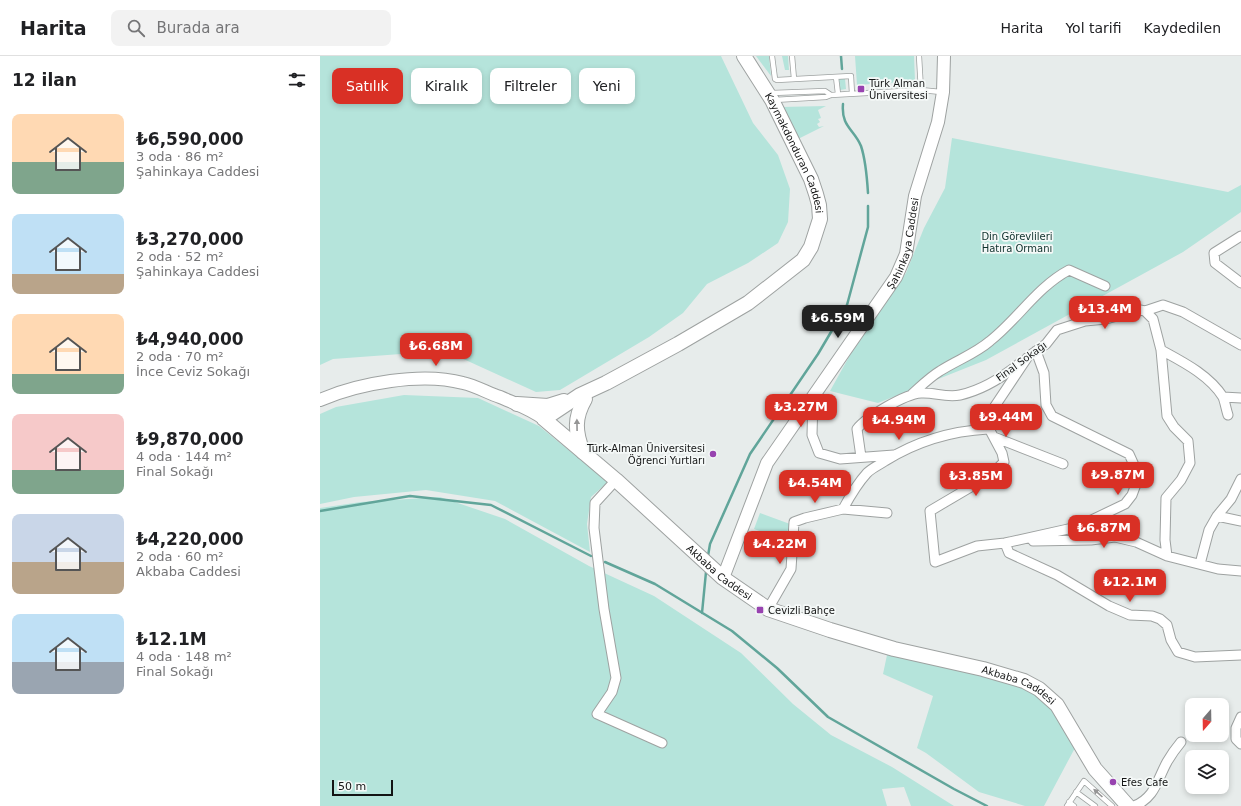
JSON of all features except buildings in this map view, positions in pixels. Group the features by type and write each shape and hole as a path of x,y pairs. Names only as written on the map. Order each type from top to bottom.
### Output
{"main road":[{"name":"Kaymakdonduran Caddesi","path":"582,397 748,303 803,260 811,247 820,219 819,205 811,179 770,97 744,56"},
{"path":"517,404 552,405 582,397"},
{"path":"548,422 582,397"},
{"path":"582,397 576,422 577,433 583,452"},
{"name":"Akbaba Caddesi","path":"548,422 616,480 723,578 768,609 830,630 894,649 983,669 1024,681 1039,689 1057,705 1095,769 1128,806"}],"street":[{"name":"Şahinkaya Caddesi","path":"723,578 767,463 896,277 906,254 914,196 938,122 943,92 944,56"},
{"path":"1241,236 1214,253 1215,263 1241,283"},
{"path":"911,395 941,371 966,358 989,342 1016,317 1034,295 1061,274 1069,270 1105,286"},
{"name":"Final Sokağı","path":"861,457 857,429 862,423 911,395 921,393 950,397 962,395 997,380 1046,344 1057,330 1085,321 1106,319 1140,310 1145,312 1163,305 1183,312 1241,344"},
{"path":"1145,312 1153,319 1161,350 1167,416 1174,427 1188,441 1190,463 1181,480 1166,498 1165,540 1167,556"},
{"path":"1161,350 1188,364 1208,380 1223,397 1228,415"},
{"path":"1005,543 1077,527 1106,514 1125,504 1132,495 1138,476 1129,454 1052,416 1046,405 1044,373 1036,351"},
{"path":"1027,358 985,421 1002,453 1004,462 991,475 930,511 932,547 935,562 977,546 1005,543 1091,540 1115,537 1136,542 1167,556 1218,569 1241,571"},
{"name":"Akbaba Caddesi","path":"320,400 368,386 411,379 440,379 464,383 517,404 548,422"},
{"path":"813,396 812,435 819,453 840,459 896,454"},
{"path":"1223,397 1241,398"},
{"path":"843,509 854,490 868,472 896,454 925,440 962,430 988,429"},
{"path":"994,437 1063,464"},
{"path":"1200,564 1209,530 1217,516 1232,499 1241,479"},
{"path":"616,480 596,503 594,528 604,609 616,678 612,692 597,714 662,743"},
{"path":"768,609 791,569 794,522 843,509 887,513"},
{"path":"1217,516 1241,521"},
{"path":"1005,543 1009,553 1057,575 1109,606 1130,615 1152,616 1160,619 1167,624 1171,640 1178,652 1194,657 1241,656"},
{"path":"1241,717 1236,728 1236,738 1241,744"},
{"path":"1134,806 1144,802 1152,794 1162,776 1166,763 1181,742"}],"lane":[{"path":"772,56 775,79 851,76 852,94"},
{"path":"792,56 794,79"},
{"path":"919,56 921,90"},
{"path":"836,77 838,94"},
{"path":"770,97 826,97 838,94 921,90 943,92"},
{"path":"770,97 825,92 831,95"},
{"path":"1074,806 1068,804 1084,781 1112,806"},
{"path":"1076,792 1095,806"}],"green space":[{"path":"320,56 721,56 753,123 778,155 790,189 788,222 778,243 748,263 707,284 683,313 649,337 560,390 536,392 459,357 401,354 333,359 320,365"},
{"path":"756,56 769,56 771,76"},
{"path":"782,56 788,56 789,70 785,70"},
{"path":"855,56 914,56 915,81 857,85"},
{"path":"839,79 845,79 846,89 840,90"},
{"path":"826,106 818,110 821,118 818,119 820,122 817,124 819,127 824,126 798,139 781,107"},
{"name":"Din Görevlileri Hatıra Ormanı","path":"952,138 1228,192 1241,185 1241,212 1183,252 986,360 878,403 830,391 850,355 906,273 924,228 945,188"},
{"path":"404,395 478,398 539,426 608,482 591,497 587,524 590,552 495,501 426,490 354,497 320,504 320,414 336,407"},
{"path":"440,497 505,519 589,566 654,596 741,653 793,704 831,735 892,767 954,806 911,806 904,787 882,789 887,806 320,806 320,508 361,502"},
{"path":"760,513 790,524 784,540 754,529"},
{"path":"887,655 962,668 1028,687 1051,704 1076,746 1044,806 1025,806 979,792 917,748 933,696 883,674"}],"waterway":[{"path":"841,56 842,69"},
{"path":"843,104 843,112 846,123 858,140 863,152 868,193"},
{"path":"708,556 710,544 750,454 818,354 847,305 868,227 868,206"},
{"path":"320,511 410,496 491,505 591,556"},
{"path":"605,562 655,584 732,631 777,668 828,717 954,789 987,806"},
{"path":"702,613 706,572"}],"place":[{"name":"Türk Alman Üniversitesi","path":"861,89"},
{"name":"Türk-Alman Üniversitesi Öğrenci Yurtları","path":"713,454"},
{"name":"Cevizli Bahçe","path":"760,610"},
{"name":"Efes Cafe","path":"1113,782"}]}
